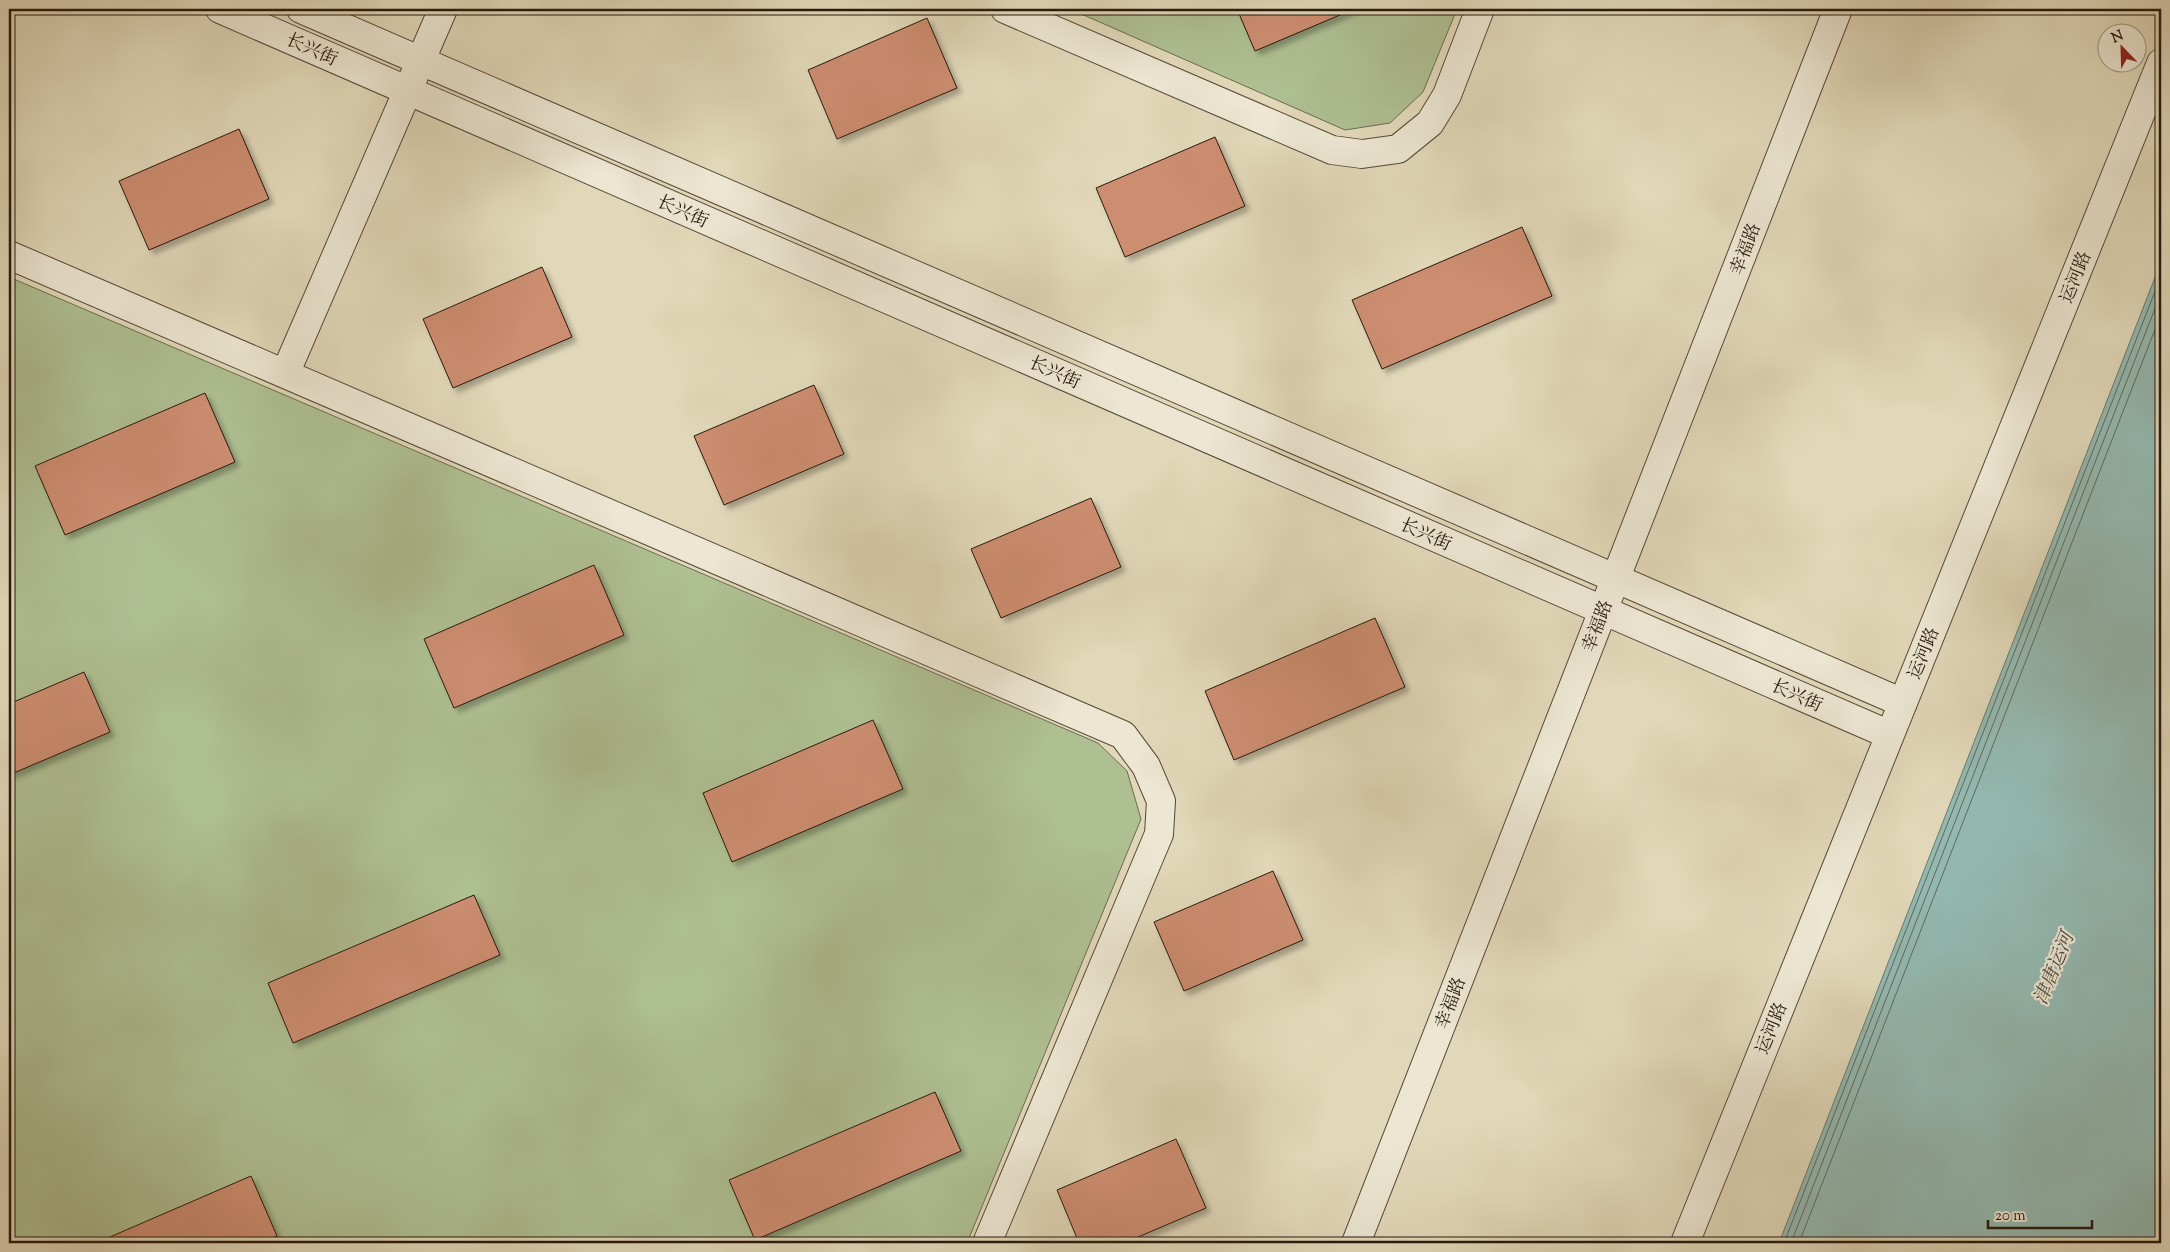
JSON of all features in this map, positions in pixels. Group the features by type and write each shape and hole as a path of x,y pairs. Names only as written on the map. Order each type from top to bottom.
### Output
{"street":[{"name":"长兴街","path":"220,9 1890,735"},
{"name":"长兴街","path":"301,9 1903,703"},
{"path":"285,374 443,9"},
{"path":"1004,9 1332,150 1362,154 1398,149 1430,123 1446,95 1480,9"},
{"name":"幸福路","path":"1356,1243 1838,9"},
{"name":"运河路","path":"1685,1243 2161,63"},
{"path":"9,255 1123,735 1146,766 1161,801 1159,834 987,1243"}],"green space":[{"path":"1070,9 1457,9 1423,92 1390,123 1345,130"},
{"path":"9,277 1098,743 1127,771 1141,819 967,1243 9,1243"}],"water":[{"name":"津唐运河","path":"2161,262 2161,1243 1779,1243"}],"building":[{"path":"1237,9 1354,9 1255,51"},
{"path":"927,18 957,88 837,139 808,70"},
{"path":"239,129 269,199 149,250 119,181"},
{"path":"1215,137 1245,206 1125,257 1096,188"},
{"path":"1522,227 1552,296 1382,369 1352,300"},
{"path":"542,267 572,337 453,388 423,319"},
{"path":"814,385 844,454 724,505 694,436"},
{"path":"205,393 235,462 65,535 35,466"},
{"path":"1091,498 1121,567 1001,618 971,549"},
{"path":"594,565 624,635 454,708 424,639"},
{"path":"1375,618 1405,687 1234,760 1205,691"},
{"path":"84,672 110,732 9,775 9,704"},
{"path":"873,720 903,789 732,862 703,793"},
{"path":"1273,871 1303,940 1184,991 1154,922"},
{"path":"474,895 500,955 293,1043 268,983"},
{"path":"935,1092 961,1151 755,1240 729,1180"},
{"path":"1176,1139 1206,1208 1124,1243 1079,1243 1057,1190"},
{"path":"251,1176 277,1236 261,1243 96,1243"}]}
